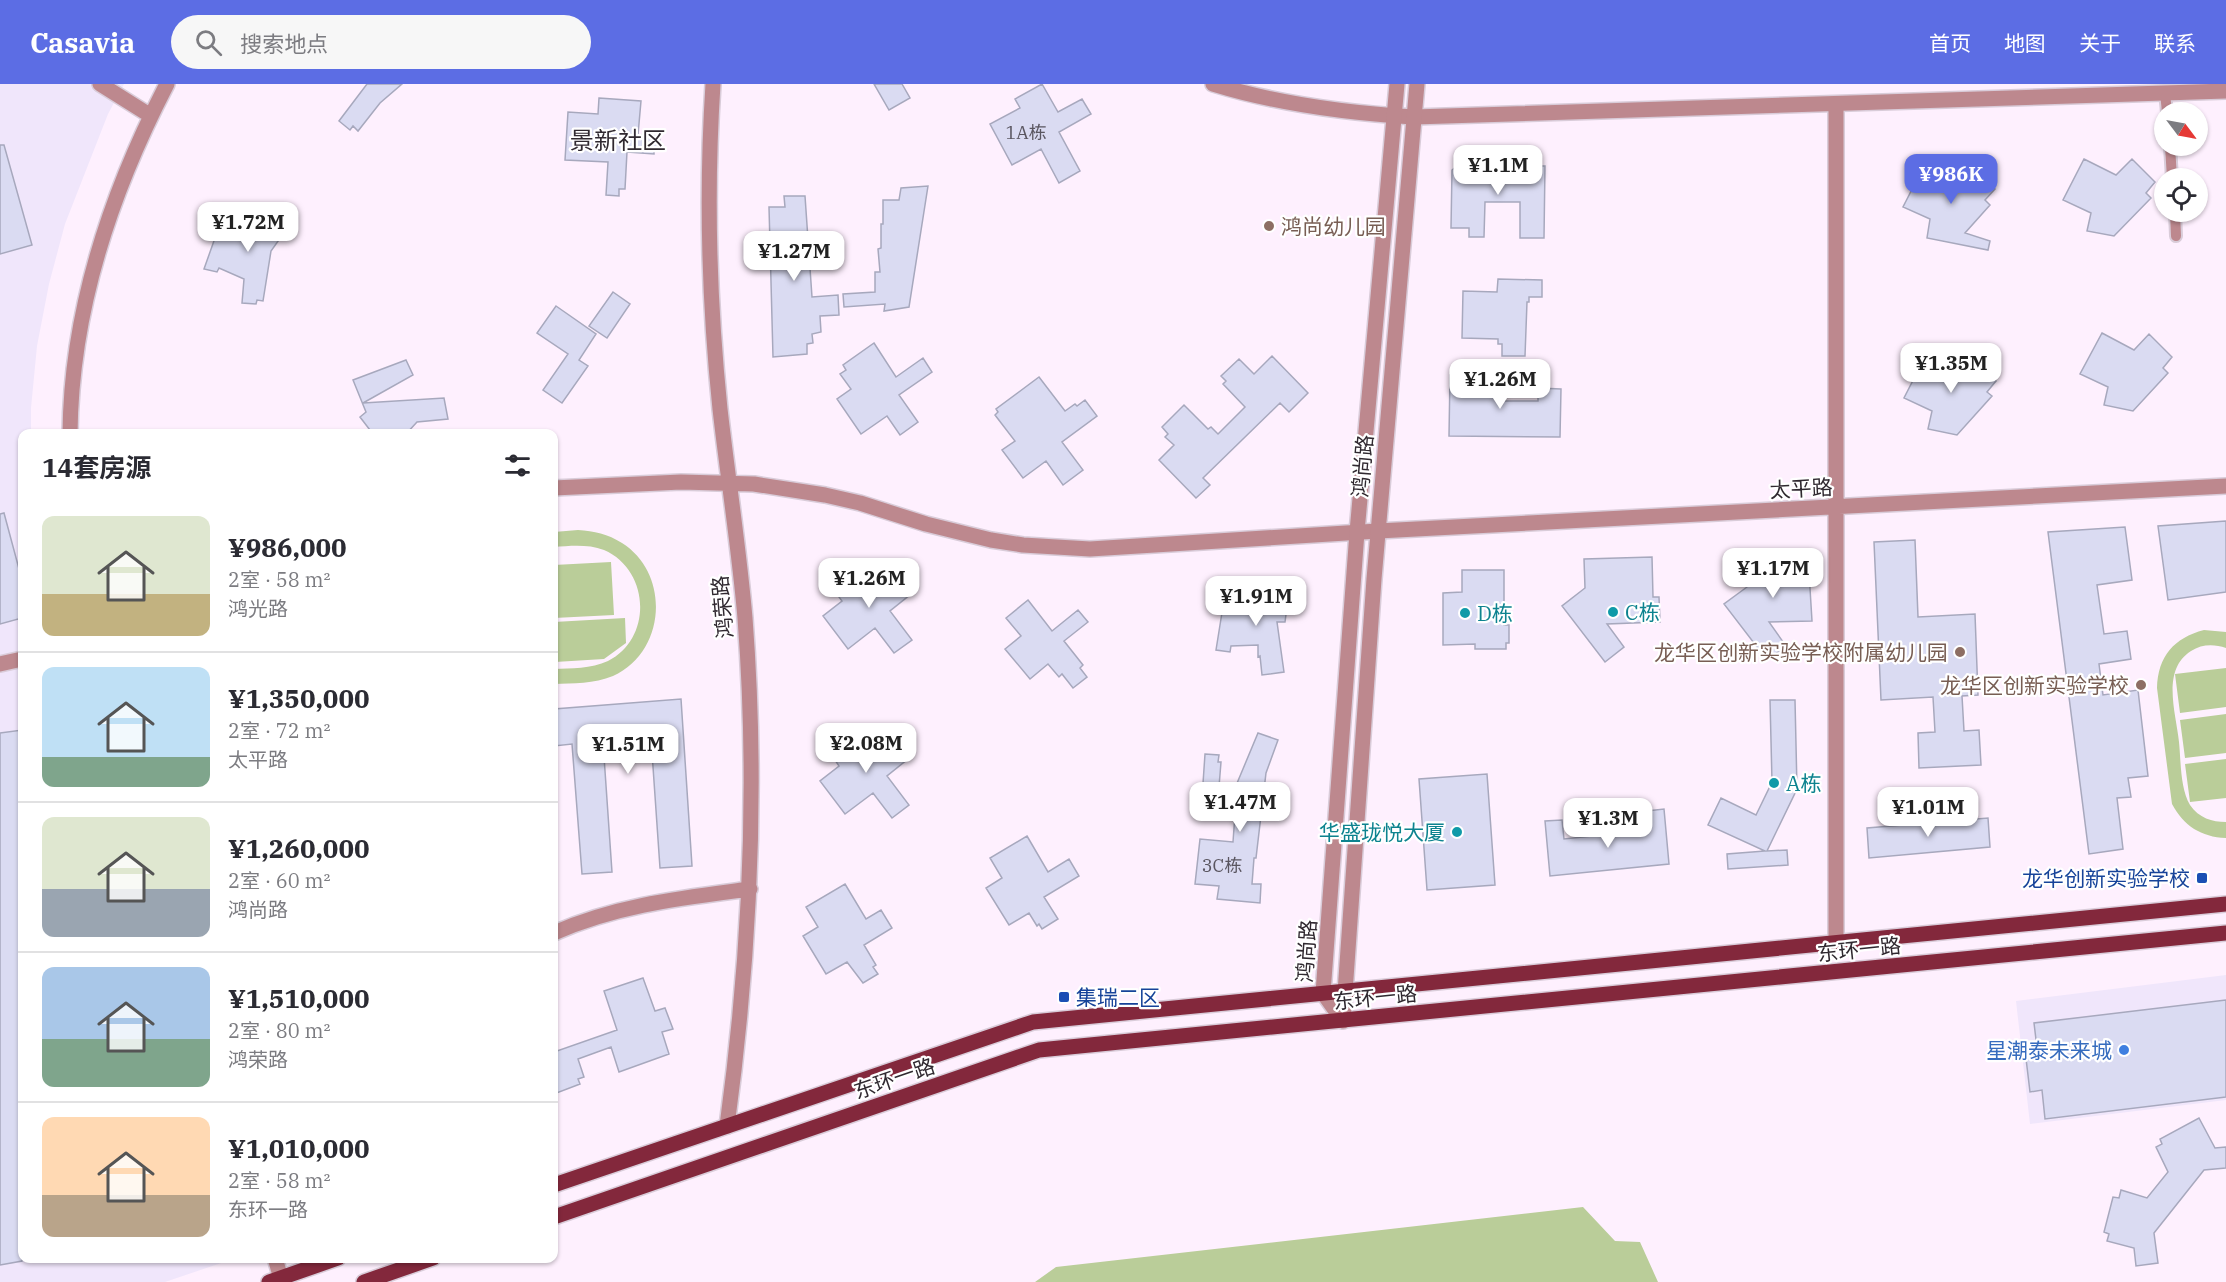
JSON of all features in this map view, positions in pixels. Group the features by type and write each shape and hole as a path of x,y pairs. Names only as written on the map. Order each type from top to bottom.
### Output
{"main road":[{"name":"东环一路","path":"558,1184 1033,1022 2226,904"},
{"name":"东环一路","path":"558,1216 1039,1050 2226,933"},
{"path":"277,1281 325,1263"},
{"path":"364,1282 419,1263"}],"street":[{"path":"100,84 151,116"},
{"path":"70,429 76,351 86,293 102,236 143,130 167,84"},
{"name":"鸿荣路","path":"713,84 709,186 710,261 716,356 740,561 749,685 752,821 742,1008 727,1126"},
{"path":"1213,84 1279,100 1332,109 1414,117 2226,91"},
{"name":"鸿尚路","path":"1343,1021 1323,993 1357,532 1397,84"},
{"name":"鸿尚路","path":"1343,1021 1378,531 1417,84"},
{"path":"1836,104 1836,942"},
{"name":"太平路","path":"558,488 681,482 730,482 781,487 861,503 958,533 1023,545 1056,548 1123,548 1357,532 2226,486"},
{"path":"0,664 18,660"},
{"path":"558,931 599,915 628,907 750,889"},
{"path":"275,1263 277,1281"}],"lane":[{"path":"2166,93 2166,102"},
{"path":"2175,222 2176,236"}],"shaded area":[{"path":"0,84 124,84 108,114 65,224 49,284 37,346 31,429 18,429 18,1263 221,1263 165,1282 0,1282"},
{"name":"星潮泰未来城","path":"2226,975 2226,1100 2030,1124 2016,1001"}],"green space":[{"path":"578,530 611,537 638,557 649,573 655,592 656,612 652,632 644,649 631,665 613,676 584,683 558,684 558,669 595,665 608,661 623,650 633,637 639,621 640,604 637,588 630,573 619,560 604,550 592,547 558,547 558,532"},
{"path":"611,562 614,615 558,618 558,565"},
{"path":"625,618 626,643 604,659 558,662 558,622"},
{"path":"2204,630 2226,632 2226,648 2213,645 2204,646 2191,651 2182,659 2173,680 2174,705 2183,783 2187,798 2190,805 2202,816 2226,822 2226,838 2201,833 2194,829 2172,804 2157,688 2164,658 2170,650 2184,638"},
{"path":"2226,668 2226,707 2180,713 2175,674"},
{"path":"2226,714 2226,753 2185,758 2180,720"},
{"path":"2226,759 2226,798 2190,802 2185,764"},
{"path":"1583,1207 1615,1241 1640,1242 1658,1282 1035,1282 1056,1267"}],"building":[{"path":"367,84 402,84 380,103 358,131 353,126 350,130 339,121"},
{"path":"874,84 902,84 910,98 889,110"},
{"path":"1042,84 1058,112 1082,99 1091,114 1059,132 1080,171 1059,183 1041,149 1012,165 990,124 1020,108 1015,99"},
{"path":"599,98 641,101 638,135 660,136 659,150 654,149 654,154 627,152 625,189 619,189 619,196 606,195 608,162 565,160 568,112 598,114"},
{"path":"0,145 4,145 32,245 0,254"},
{"path":"2084,159 2116,175 2132,159 2154,181 2146,193 2151,198 2114,236 2087,231 2091,213 2063,200"},
{"path":"1457,166 1545,166 1544,238 1520,238 1520,202 1485,202 1484,237 1469,237 1469,228 1451,228 1452,170"},
{"path":"1924,166 1956,182 1971,166 1995,189 1985,200 1990,205 1965,233 1990,241 1988,250 1927,238 1930,219 1903,207"},
{"path":"928,186 909,307 884,311 885,304 844,307 843,294 875,292 875,272 880,272 878,249 881,248 883,200 899,200 901,188"},
{"path":"784,196 805,196 812,297 838,295 839,315 820,316 821,332 812,334 813,343 807,344 807,354 773,357 769,207 785,207"},
{"path":"278,207 290,214 287,217 293,220 271,251 263,301 257,300 256,304 242,303 244,279 219,268 217,272 204,269 221,221 257,235"},
{"path":"1498,279 1542,280 1542,297 1529,297 1529,302 1527,302 1525,356 1502,356 1502,344 1498,344 1498,339 1462,338 1463,291 1497,292"},
{"path":"613,292 630,304 607,338 589,326"},
{"path":"556,306 596,334 579,360 588,366 562,403 543,390 568,354 537,333"},
{"path":"2102,333 2134,350 2149,334 2172,357 2163,368 2168,373 2133,411 2104,405 2108,387 2080,374"},
{"path":"874,343 896,377 923,358 932,372 899,395 918,422 900,435 887,416 861,434 837,399 851,389 840,374 846,370 843,365"},
{"path":"1272,356 1308,393 1289,412 1280,403 1203,478 1210,485 1196,498 1159,460 1174,445 1165,437 1168,434 1162,427 1184,405 1208,429 1211,427 1218,434 1245,407 1223,384 1226,381 1221,376 1239,359 1254,374"},
{"path":"1925,357 1957,373 1973,358 1996,381 1987,392 1992,396 1957,435 1928,429 1932,411 1904,398"},
{"path":"406,360 413,375 363,403 444,398 448,419 417,422 411,429 369,429 360,417 366,412 353,380"},
{"path":"1450,375 1506,375 1505,401 1538,401 1538,388 1561,389 1560,437 1449,436"},
{"path":"1039,377 1065,411 1085,400 1097,416 1062,442 1083,470 1063,485 1046,461 1023,478 1002,450 1015,441 995,415 998,412 996,409"},
{"path":"4,513 18,565 18,619 0,624 0,514"},
{"path":"2226,521 2226,592 2168,600 2158,526"},
{"path":"2125,527 2132,580 2097,585 2104,634 2127,631 2131,659 2099,664 2103,695 2138,690 2148,776 2128,778 2131,797 2117,798 2123,849 2089,854 2048,532"},
{"path":"1915,540 1918,617 1975,614 1978,695 1962,696 1964,731 1979,730 1981,765 1919,768 1918,733 1935,732 1933,697 1881,700 1874,542"},
{"path":"1808,556 1812,621 1769,622 1786,646 1767,660 1724,604 1747,587 1746,558"},
{"name":"C栋","path":"1652,557 1653,597 1659,597 1660,622 1607,624 1624,647 1605,662 1562,606 1585,588 1584,559"},
{"path":"869,562 888,586 899,578 911,594 890,611 912,640 894,653 875,628 848,649 823,616 842,601 833,589"},
{"name":"D栋","path":"1462,570 1504,570 1504,625 1509,625 1509,643 1506,643 1506,649 1475,649 1475,644 1443,645 1443,593 1462,592"},
{"path":"1254,590 1289,592 1285,622 1277,622 1284,672 1262,675 1258,645 1231,646 1230,652 1216,650 1224,600 1252,602"},
{"path":"1028,600 1052,631 1078,610 1088,622 1064,641 1083,665 1080,668 1087,677 1073,688 1062,674 1059,677 1048,664 1030,679 1005,649 1021,636 1006,618"},
{"path":"681,699 692,866 660,868 651,738 603,742 612,872 582,874 572,744 558,746 558,709"},
{"name":"A栋","path":"1770,700 1795,700 1797,789 1767,851 1787,850 1788,865 1728,869 1727,854 1765,851 1708,825 1721,798 1756,815 1772,782"},
{"path":"866,727 885,751 896,743 908,759 887,776 909,805 892,818 873,793 845,814 820,781 839,766 831,754"},
{"path":"18,731 18,1262 0,1265 0,733"},
{"path":"1258,733 1278,740 1266,773 1256,858 1254,858 1252,884 1261,884 1260,903 1217,899 1219,886 1195,884 1200,839 1233,842 1236,800 1230,800"},
{"path":"1205,754 1219,755 1218,762 1221,762 1218,799 1202,798"},
{"name":"华盛珑悦大厦","path":"1487,774 1495,885 1427,890 1419,779"},
{"path":"1664,809 1669,864 1550,876 1545,821 1562,820 1564,839 1649,830 1647,811"},
{"path":"1988,818 1990,847 1869,858 1867,828"},
{"path":"1027,836 1048,872 1069,859 1079,876 1044,897 1058,919 1042,929 1039,924 1037,926 1029,913 1009,925 986,888 1002,878 990,858"},
{"path":"845,884 866,919 881,910 892,928 864,945 876,965 873,967 878,974 863,983 847,962 826,974 803,936 818,927 806,907"},
{"path":"643,978 655,1011 665,1008 673,1029 662,1032 669,1054 619,1072 611,1047 578,1059 584,1077 578,1079 580,1084 558,1092 558,1051 617,1030 604,991"},
{"name":"星潮泰未来城","path":"2226,1000 2226,1097 2045,1119 2042,1090 2030,1092 2025,1050 2037,1048 2034,1023"},
{"path":"2199,1118 2215,1148 2226,1147 2226,1168 2204,1170 2154,1233 2158,1263 2136,1266 2134,1248 2107,1241 2109,1234 2104,1232 2113,1197 2119,1198 2121,1190 2147,1198 2168,1172 2156,1147 2162,1144 2160,1139"}],"place":[{"name":"鸿尚幼儿园","path":"1269,226"},
{"name":"C栋","path":"1613,612"},
{"name":"D栋","path":"1465,613"},
{"name":"龙华区创新实验学校附属幼儿园","path":"1960,652"},
{"name":"龙华区创新实验学校","path":"2141,685"},
{"name":"A栋","path":"1774,783"},
{"name":"华盛珑悦大厦","path":"1457,832"},
{"name":"龙华创新实验学校","path":"2202,878"},
{"name":"集瑞二区","path":"1064,997"},
{"name":"星潮泰未来城","path":"2124,1050"}],"district":[{"name":"景新社区","path":"618,140"}]}
